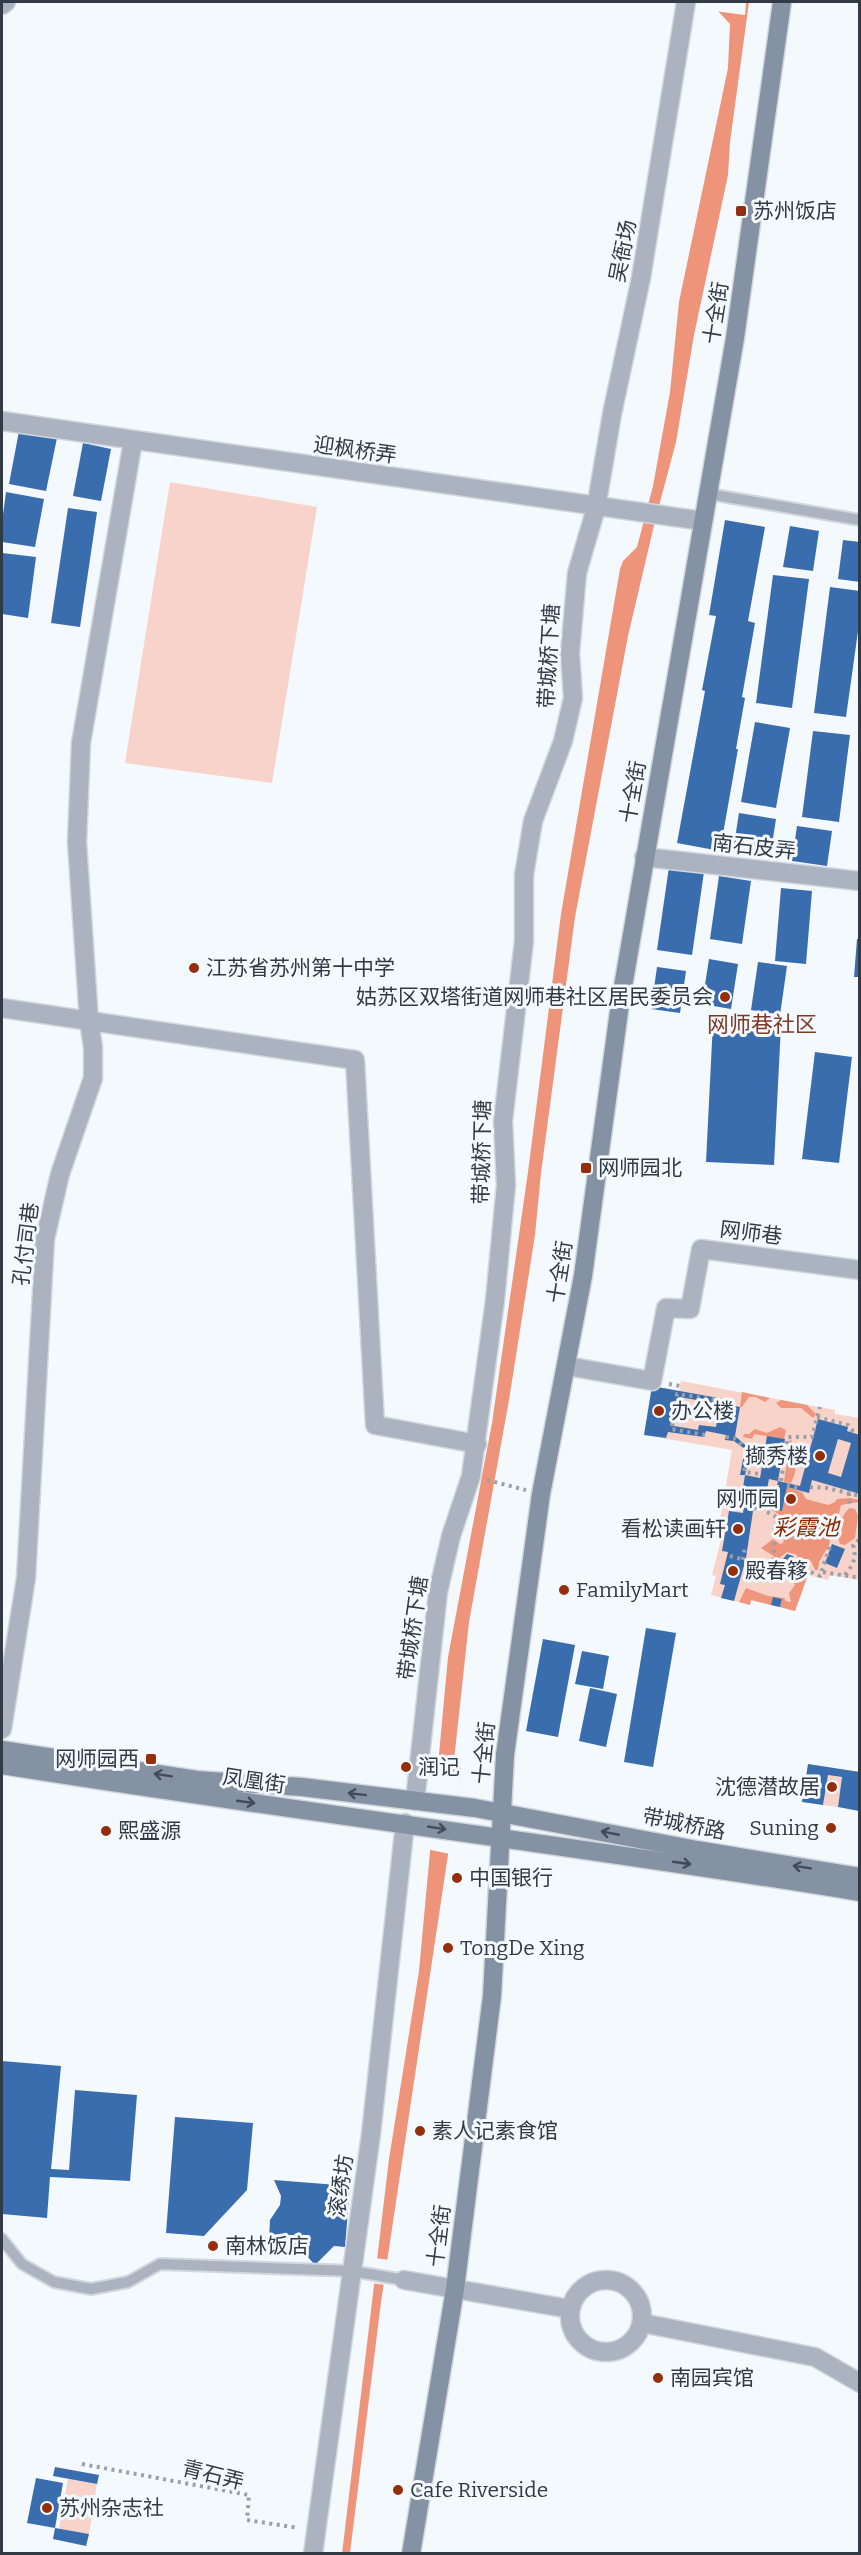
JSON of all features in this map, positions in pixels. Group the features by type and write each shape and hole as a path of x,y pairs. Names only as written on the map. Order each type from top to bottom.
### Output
{"main road":[{"name":"十全街","path":"411,2553 455,2289 492,1996 505,1755 541,1494 567,1366 591,1221 620,1004 746,268 782,2"},
{"name":"凤凰街","path":"2,1750 197,1780 302,1787 501,1812"},
{"name":"凤凰街","path":"2,1765 500,1838"},
{"name":"带城桥路","path":"501,1812 697,1850 860,1877"},
{"name":"带城桥路","path":"500,1838 695,1864 860,1892"}],"street":[{"path":"2,5 6,2"},
{"name":"吴衙场","path":"596,508 612,414 657,187 686,2"},
{"name":"迎枫桥弄","path":"2,422 596,508 703,521"},
{"name":"孔付司巷","path":"2,1729 26,1578 45,1239 60,1174 93,1078 93,1047 89,1021 77,842 81,742 133,441"},
{"name":"带城桥下塘","path":"415,1801 438,1592 451,1536 471,1476 495,1300 506,1185 503,1121 524,941 524,875 533,821 563,741 573,698 570,653 577,573 596,508"},
{"name":"南石皮弄","path":"644,857 860,881"},
{"path":"2,1008 355,1060 375,1425 477,1444"},
{"name":"网师巷","path":"567,1366 652,1381 666,1308 690,1309 701,1249 860,1270"},
{"name":"滚绣坊","path":"312,2553 355,2271 405,1823"},
{"path":"405,2280 570,2309"},
{"path":"599,2280 613,2280 626,2285 637,2295 642,2308 642,2323 637,2336 627,2346 614,2352 599,2352 586,2347 576,2336 570,2323 570,2309 576,2295 586,2285 599,2280"},
{"path":"642,2323 815,2357 860,2383"}],"lane":[{"path":"709,494 860,520"},
{"path":"2,2239 22,2264 54,2282 91,2289 128,2282 160,2264 355,2271 405,2280"}],"path":[{"path":"705,1434 671,1429 677,1394 724,1401"},
{"path":"781,1481 788,1437 812,1437 820,1407"},
{"path":"818,1417 848,1425 852,1430 860,1432"},
{"path":"726,1437 734,1438 748,1450 744,1472 760,1474"},
{"path":"477,1477 526,1490"},
{"path":"787,1485 799,1488"},
{"path":"810,1487 827,1488 848,1495 860,1496"},
{"path":"848,1495 850,1506"},
{"path":"753,1509 760,1506 775,1508"},
{"path":"767,1512 778,1518 774,1531 774,1564"},
{"path":"845,1575 854,1564 856,1553 853,1545 860,1539"},
{"path":"730,1556 767,1566 768,1562 799,1570 804,1569 820,1576 831,1543"},
{"path":"743,1560 745,1546"},
{"path":"823,1572 860,1578"},
{"name":"青石弄","path":"82,2464 249,2495 247,2520 316,2530"}],"shaded area":[{"path":"170,482 317,507 272,783 125,763"},
{"name":"网师园","path":"681,1381 835,1410 835,1414 859,1418 859,1580 830,1575 828,1580 808,1575 795,1611 751,1600 750,1605 711,1595 716,1576 712,1575 723,1532 718,1531 732,1450 644,1435 652,1386 679,1391"},
{"path":"742,1392 770,1398 765,1402 756,1397 749,1397 740,1407"},
{"path":"781,1400 807,1405 816,1414 813,1418 801,1408 781,1408 776,1403"},
{"path":"780,1427 786,1430 784,1439 754,1434 752,1439 743,1437 744,1434 749,1434 755,1429 767,1433"},
{"path":"790,1439 795,1447 801,1443 805,1445 802,1456 796,1457 795,1473 791,1483 784,1482"},
{"path":"787,1487 802,1492 797,1495 788,1493 786,1510 777,1532 781,1516 770,1509 782,1511"},
{"path":"850,1508 855,1509 858,1516 855,1538 845,1545 840,1544 838,1535 840,1524"},
{"path":"796,1571 808,1575 795,1611 780,1607 782,1599 774,1597 771,1605 751,1600 750,1605 739,1602 746,1588 768,1596 784,1598 791,1602 789,1593 795,1585 792,1578 797,1575"},
{"path":"828,1775 842,1777 838,1807 823,1805"},
{"path":"68,2479 97,2484 89,2534 59,2529"}],"water":[{"path":"717,2 749,2 730,142 728,175 694,335 676,442 628,636 575,917 535,1235 509,1400 469,1622 454,1760 461,1768 381,2302 350,2553 342,2554 389,2159 419,1971 448,1657 492,1423 528,1172 561,914 620,569 623,561 637,547 653,486 670,392 679,302 728,68 730,24 717,10"},
{"name":"彩霞池","path":"802,1492 806,1499 828,1505 837,1499 859,1500 859,1502 841,1505 835,1530 819,1562 818,1570 815,1570 811,1561 797,1564 797,1555 787,1552 778,1559 761,1548 773,1539 780,1544 783,1543 784,1540 777,1532 786,1510 787,1494 797,1495"}],"pier":[{"path":"714,2 746,2 745,15 714,11"},
{"path":"434,1770 460,1775 450,1854 426,1849"},
{"path":"374,2258 390,2260 386,2285 371,2283"}],"building":[{"path":"19,431 57,438 46,491 9,484"},
{"path":"83,443 111,449 101,501 73,496"},
{"path":"6,492 44,499 35,547 2,542"},
{"path":"68,508 97,512 80,627 51,623"},
{"path":"725,520 765,527 748,621 755,623 742,697 745,698 736,749 738,749 720,851 677,843 705,691 702,690 716,616 709,615"},
{"path":"790,526 819,531 813,571 783,567"},
{"path":"843,540 860,542 860,582 838,579"},
{"path":"2,553 36,557 28,618 2,614"},
{"path":"773,575 809,579 792,708 756,703"},
{"path":"830,587 860,591 860,617 846,717 814,713"},
{"path":"755,722 790,728 776,808 741,802"},
{"path":"813,731 850,735 839,822 802,817"},
{"path":"739,813 776,819 770,857 733,851"},
{"path":"797,826 832,831 827,866 792,861"},
{"path":"669,867 704,872 692,955 657,950"},
{"path":"719,876 751,881 742,944 710,939"},
{"path":"781,888 812,891 806,964 775,961"},
{"path":"857,939 860,939 860,977 854,977"},
{"path":"709,959 738,964 731,1009 702,1004"},
{"path":"758,962 787,966 780,1015 751,1010"},
{"path":"657,967 686,971 680,1013 651,1009"},
{"path":"713,1022 781,1025 774,1165 706,1162"},
{"path":"815,1052 852,1057 839,1163 802,1159"},
{"path":"652,1386 724,1399 723,1404 740,1407 735,1436 751,1450 745,1475 740,1475 745,1449 734,1441 725,1440 726,1435 706,1431 704,1437 668,1432 666,1438 644,1435","holes":["679,1397 720,1404 716,1427 699,1425 698,1430 674,1426"]},
{"path":"818,1419 848,1427 847,1431 860,1435 860,1494 812,1480 809,1493 787,1487 782,1511 760,1507 753,1511 746,1558 772,1565 771,1569 745,1562 734,1601 721,1598 725,1585 720,1584 728,1552 722,1551 729,1511 743,1513 745,1501 741,1500 745,1475 760,1478 767,1436 785,1439 778,1481 800,1486","holes":["838,1439 851,1443 841,1477 828,1473","769,1479 778,1481 777,1485 779,1485 775,1506 764,1504"]},
{"path":"832,1544 845,1549 837,1568 825,1563"},
{"path":"787,1554 793,1556 795,1562 791,1566 785,1564 783,1559"},
{"path":"773,1597 782,1599 780,1607 771,1605"},
{"path":"646,1628 676,1633 653,1767 624,1762"},
{"path":"543,1639 575,1645 558,1737 526,1731"},
{"path":"582,1651 609,1656 603,1689 575,1684"},
{"path":"590,1688 617,1694 606,1747 579,1741"},
{"name":"沈德潜故居","path":"808,1764 860,1772 859,1811 838,1807 842,1777 828,1775 823,1805 802,1802"},
{"path":"2,2061 61,2066 51,2169 69,2170 75,2090 137,2095 130,2181 50,2177 47,2218 2,2214"},
{"path":"175,2117 253,2123 247,2190 204,2236 166,2233"},
{"path":"274,2180 350,2186 345,2247 334,2246 315,2265 299,2247 289,2257 274,2242 269,2241 270,2220 280,2205 281,2196"},
{"path":"55,2467 99,2475 97,2484 53,2476"},
{"path":"36,2478 63,2483 55,2528 27,2523"},
{"path":"55,2528 89,2534 86,2546 53,2539"}],"place":[{"name":"苏州饭店","path":"741,211"},
{"name":"江苏省苏州第十中学","path":"194,968"},
{"name":"姑苏区双塔街道网师巷社区居民委员会","path":"725,997"},
{"name":"网师园北","path":"586,1168"},
{"name":"办公楼","path":"659,1411"},
{"name":"撷秀楼","path":"820,1456"},
{"name":"网师园","path":"791,1499"},
{"name":"看松读画轩","path":"738,1529"},
{"name":"殿春簃","path":"733,1571"},
{"name":"FamilyMart","path":"564,1590"},
{"name":"网师园西","path":"151,1759"},
{"name":"润记","path":"406,1767"},
{"name":"沈德潜故居","path":"832,1787"},
{"name":"Suning","path":"831,1828"},
{"name":"熙盛源","path":"106,1831"},
{"name":"中国银行","path":"457,1878"},
{"name":"TongDe Xing","path":"448,1948"},
{"name":"素人记素食馆","path":"420,2131"},
{"name":"南林饭店","path":"213,2246"},
{"name":"南园宾馆","path":"658,2378"},
{"name":"Cafe Riverside","path":"398,2490"},
{"name":"苏州杂志社","path":"47,2508"}],"district":[{"name":"网师巷社区","path":"762,1024"}]}
